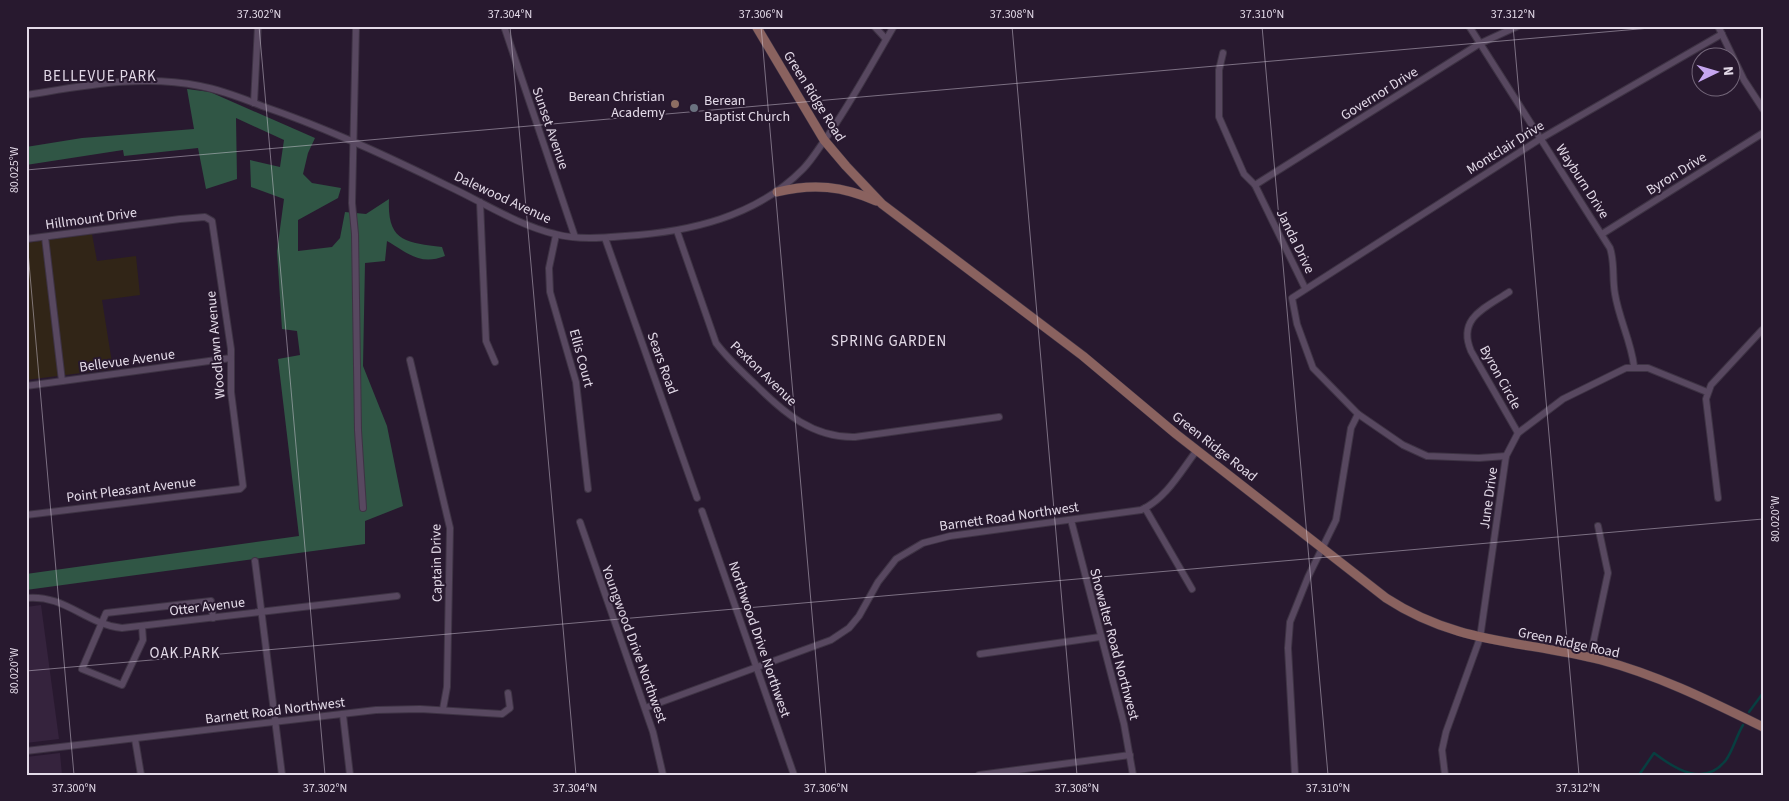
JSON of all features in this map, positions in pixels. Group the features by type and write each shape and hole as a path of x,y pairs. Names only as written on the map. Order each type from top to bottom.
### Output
{"street":[{"path":"254,103 258,26"},
{"path":"356,26 352,203 355,234 358,430 363,508"},
{"name":"Sunset Avenue","path":"504,26 575,237"},
{"name":"Green Ridge Road","path":"756,26 824,140 882,204 1083,356 1197,450 1403,609 1435,625 1480,638 1590,658 1669,683 1763,727"},
{"path":"874,26 886,39"},
{"name":"Dalewood Avenue","path":"26,94 121,81 154,81 199,85 254,103 354,141 523,222 556,234 605,238 677,231 708,224 741,211 777,192 808,164 839,121 894,26"},
{"name":"Wayburn Drive","path":"1469,26 1602,234 1613,256 1614,294 1630,341 1634,366"},
{"name":"Governor Drive","path":"1255,185 1479,44 1518,26"},
{"path":"1718,26 1744,80 1763,109"},
{"name":"Montclair Drive","path":"1305,288 1540,138 1722,34"},
{"name":"Janda Drive","path":"1223,52 1219,70 1219,117 1244,174 1255,185 1305,288 1294,294 1291,301 1308,357 1319,375 1358,414 1403,445 1427,456 1479,458 1506,456"},
{"name":"Byron Drive","path":"1602,234 1763,133"},
{"path":"777,192 802,187 829,186 862,195 882,204"},
{"path":"480,202 486,341 494,362"},
{"name":"Woodlawn Avenue","path":"159,222 205,217 212,221 214,227 231,358 231,392 243,486 240,489"},
{"name":"Hillmount Drive","path":"26,239 159,222"},
{"name":"Pexton Avenue","path":"677,231 716,343 727,358 779,408 801,423 825,434 839,437 855,437 999,417"},
{"name":"Ellis Court","path":"556,234 549,268 550,292 576,382 588,489"},
{"path":"45,237 62,381"},
{"name":"Sears Road","path":"605,238 697,498"},
{"name":"Byron Circle","path":"1508,292 1475,315 1468,324 1466,336 1471,351 1518,433"},
{"path":"1718,498 1706,399 1707,392 1710,385 1762,330"},
{"name":"Bellevue Avenue","path":"26,386 231,358"},
{"name":"Captain Drive","path":"410,360 450,528 447,688 443,709"},
{"path":"1634,366 1648,368 1707,392"},
{"name":"June Drive","path":"1445,775 1442,750 1446,732 1480,638 1506,456 1518,433 1576,390 1619,370 1634,366"},
{"path":"1295,775 1288,635 1293,612 1339,509 1351,428 1358,414"},
{"name":"Barnett Road Northwest","path":"645,708 818,647 844,632 859,616 886,570 904,553 923,543 950,536 1131,513 1144,508 1164,494 1197,450"},
{"name":"Point Pleasant Avenue","path":"26,515 240,489"},
{"path":"1144,508 1192,589"},
{"name":"Northwood Drive Northwest","path":"702,511 794,775"},
{"name":"Showalter Road Northwest","path":"1071,520 1130,755 1133,775"},
{"name":"Youngwood Drive Northwest","path":"580,522 645,708 663,775"},
{"path":"1590,658 1608,573 1598,526"},
{"path":"254,561 282,775"},
{"name":"Otter Avenue","path":"26,598 49,598 101,624 122,628 397,596"},
{"path":"142,626 143,640 124,683 120,686 82,669 106,613 211,601 213,618"},
{"path":"980,654 1100,637"},
{"name":"Barnett Road Northwest","path":"26,751 399,708 443,709 502,714 510,708 508,693"},
{"path":"343,715 350,775"},
{"path":"135,739 142,775"},
{"path":"980,775 1130,755"}],"shaded area":[{"path":"92,234 97,261 136,256 140,295 102,300 113,369 26,380 26,243"},
{"path":"41,605 59,739 26,743 26,607"},
{"path":"60,753 62,775 28,775 26,757"}],"green space":[{"path":"187,89 210,92 315,138 308,153 303,174 312,183 341,188 338,198 298,220 298,251 332,247 340,238 345,212 366,214 389,199 391,224 395,232 409,241 442,247 445,256 428,260 414,257 387,241 385,261 365,263 363,366 387,426 403,506 365,521 365,544 26,590 26,574 299,536 278,359 300,355 297,331 282,329 277,251 284,199 251,187 250,160 280,167 284,140 236,118 237,179 206,189 198,148 124,156 123,150 26,165 26,147 82,138 194,129"}],"waterway":[{"path":"1749,712 1763,693"},
{"path":"1639,775 1654,753 1680,770 1699,774 1708,773 1726,760 1743,725"}],"place":[{"name":"Berean Christian Academy","path":"675,104"},
{"name":"Berean Baptist Church","path":"694,108"}],"district":[{"name":"BELLEVUE PARK","path":"100,76"},
{"name":"SPRING GARDEN","path":"889,341"},
{"name":"OAK PARK","path":"185,653"}]}
